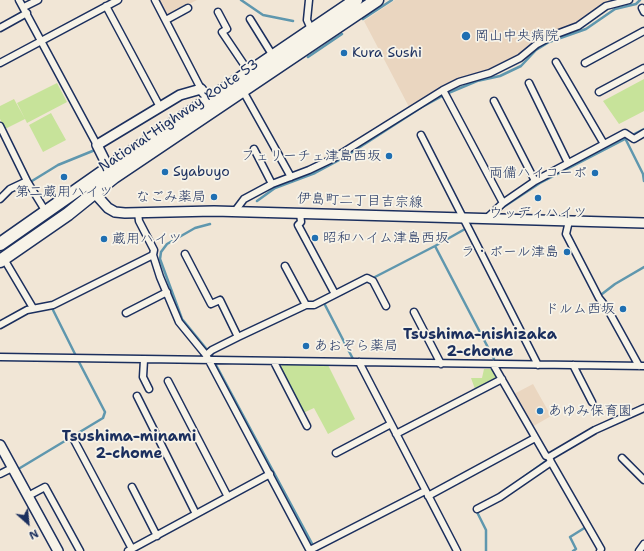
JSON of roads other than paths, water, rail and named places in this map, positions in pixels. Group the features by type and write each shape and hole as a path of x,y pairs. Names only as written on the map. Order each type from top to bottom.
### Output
{"highway":[{"name":"National Highway Route 53","path":"208,98 243,91 315,35 356,0"},
{"name":"National Highway Route 53","path":"1,259 56,223 110,168 208,98 273,56 315,35 377,0"},
{"name":"National Highway Route 53","path":"0,244 46,212 90,188"}],"street":[{"path":"19,0 110,168"},
{"path":"0,28 38,0"},
{"path":"0,63 40,40 118,0"},
{"path":"155,0 208,98"},
{"path":"309,0 307,20 315,35"},
{"path":"234,211 244,199 272,184 309,170 334,158 459,82 490,73 520,58 537,44 554,35 578,26 606,6 628,0"},
{"path":"106,6 160,107"},
{"path":"166,20 188,8"},
{"path":"218,12 228,29 222,32 249,72"},
{"path":"250,19 273,56"},
{"path":"585,63 644,31"},
{"path":"556,62 604,144"},
{"path":"599,92 644,68"},
{"path":"529,83 568,163"},
{"path":"243,91 291,176"},
{"path":"444,91 503,203"},
{"path":"97,145 180,95 208,98"},
{"path":"494,101 535,181"},
{"path":"0,126 27,181 46,212"},
{"path":"486,218 503,203 535,181 568,163 625,133 634,138 644,133"},
{"path":"421,135 538,365"},
{"path":"254,149 272,184"},
{"path":"0,199 10,188 27,181"},
{"name":"伊島町二丁目吉宗線","path":"90,188 102,203 115,212 234,211 644,223"},
{"path":"138,213 139,221 154,250 153,255 179,322 209,355 270,474 312,549 535,438"},
{"path":"300,213 301,222 298,225 335,294"},
{"path":"569,220 566,234 600,298 642,366"},
{"path":"185,254 211,304 220,300 238,337"},
{"path":"0,325 33,308 53,305 153,255"},
{"path":"1,259 33,308"},
{"path":"285,266 306,306"},
{"path":"209,355 238,337 306,306 314,305 367,278 371,280 386,306"},
{"path":"126,313 167,292"},
{"path":"414,312 441,364"},
{"path":"0,357 144,360 209,355 274,362 642,366"},
{"path":"144,360 143,377 149,389"},
{"path":"274,362 307,426"},
{"path":"359,362 457,551"},
{"path":"493,364 535,438 546,456 550,459 601,549 600,551"},
{"path":"573,365 592,402"},
{"path":"396,434 502,379"},
{"path":"168,381 228,497"},
{"path":"137,396 196,514"},
{"path":"477,509 500,497 550,459 595,430 644,408"},
{"path":"336,453 391,424"},
{"path":"74,440 130,550 270,474"},
{"path":"0,445 58,551"},
{"path":"622,458 644,480"},
{"path":"0,474 12,468"},
{"path":"28,496 46,487 80,551"},
{"path":"132,487 157,536"},
{"path":"639,551 644,544"}],"waterway":[{"path":"241,0 263,15 293,21"},
{"path":"363,19 392,0"},
{"path":"257,201 275,188 315,173 343,158 422,107 446,94 477,81 500,76 521,66 536,50 549,42 586,29 615,9 636,4 640,0"},
{"path":"308,57 342,34"},
{"path":"125,133 142,123"},
{"path":"502,208 540,183 644,129"},
{"path":"625,138 643,174 644,181"},
{"path":"32,181 58,165 95,150"},
{"path":"210,224 195,228 167,244 161,252 160,259 182,319 213,357"},
{"path":"342,294 465,229"},
{"path":"435,246 494,359"},
{"path":"602,294 615,284 644,267"},
{"path":"327,302 324,303 353,359"},
{"path":"55,307 52,308 75,354"},
{"path":"20,468 103,418 105,412 79,362"},
{"path":"216,365 316,551"},
{"path":"503,492 546,461"},
{"path":"476,510 486,530 486,551"},
{"path":"573,551 576,549 570,537 586,527 585,525"}],"place":[{"name":"岡山中央病院","path":"466,36"},
{"name":"Kura Sushi","path":"344,53"},
{"name":"フェリーチェ津島西坂","path":"389,156"},
{"name":"Syabuyo","path":"165,172"},
{"name":"両備ハイコーポ","path":"595,173"},
{"name":"第二蔵用ハイツ","path":"64,177"},
{"name":"なごみ薬局","path":"214,197"},
{"name":"ウッディハイツ","path":"538,198"},
{"name":"昭和ハイム津島西坂","path":"315,238"},
{"name":"蔵用ハイツ","path":"104,239"},
{"name":"ラ・ポール津島","path":"567,252"},
{"name":"ドルム西坂","path":"623,309"},
{"name":"あおぞら薬局","path":"306,346"},
{"name":"あゆみ保育園","path":"540,411"}],"district":[{"name":"Tsushima-nishizaka 2-chome","path":"480,344"},
{"name":"Tsushima-minami 2-chome","path":"129,446"}]}
